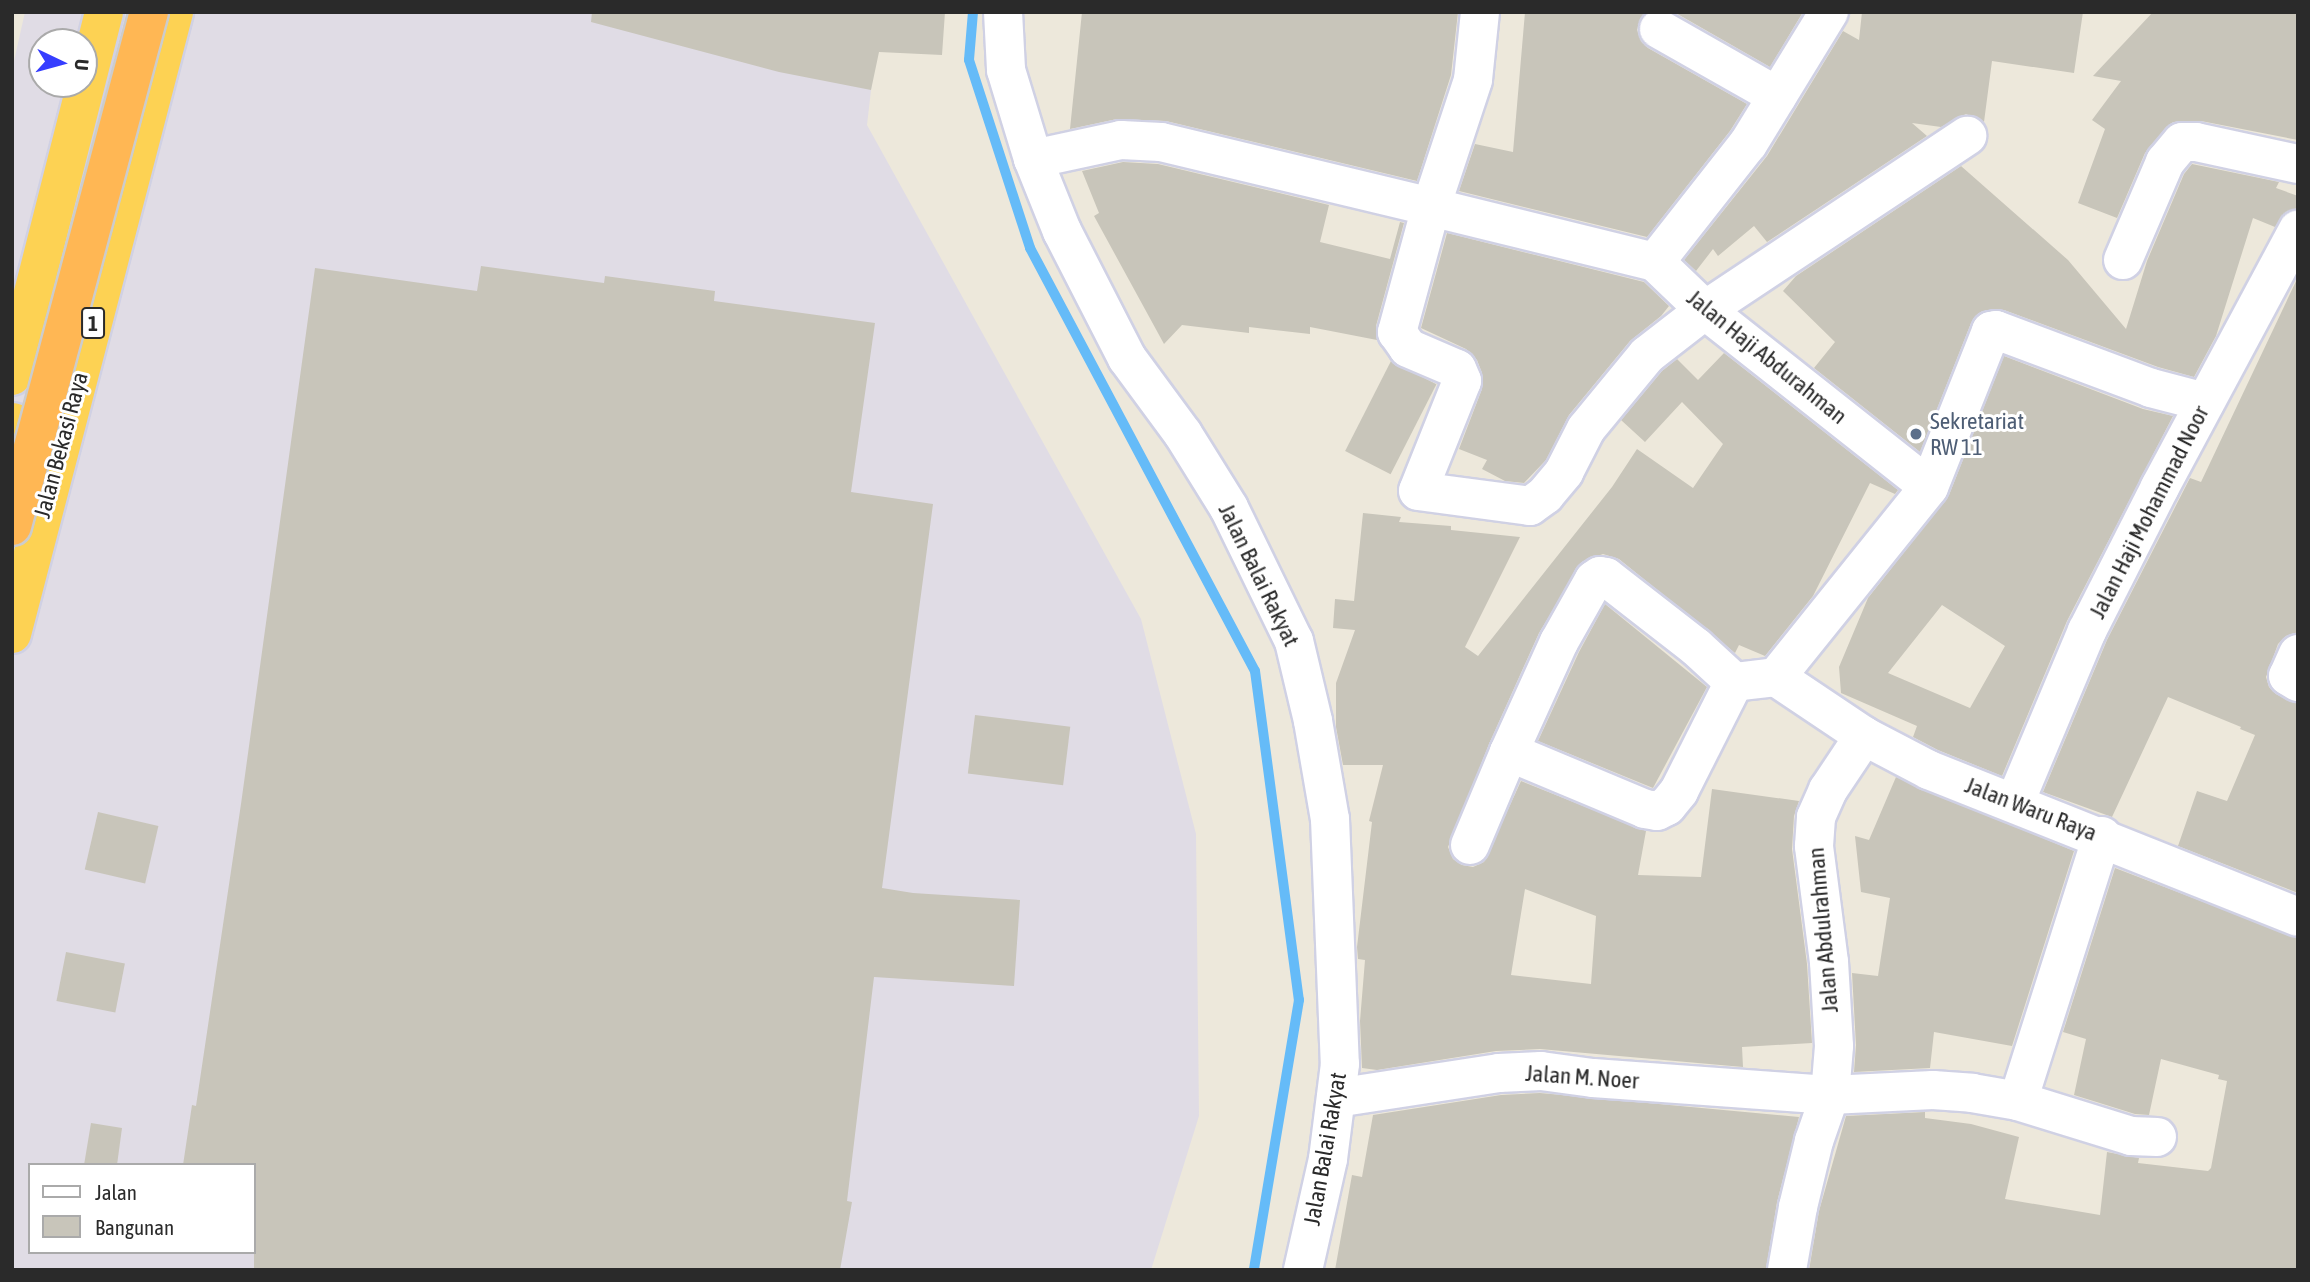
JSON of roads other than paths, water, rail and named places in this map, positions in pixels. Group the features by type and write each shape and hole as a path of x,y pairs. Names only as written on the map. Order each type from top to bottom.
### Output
{"highway":[{"path":"98,37 104,12"},
{"path":"12,526 149,12"},
{"name":"Jalan Bekasi Raya","path":"12,634 174,12"},
{"path":"98,58 158,74"},
{"path":"12,376 83,98"},
{"path":"12,422 63,438"}],"street":[{"name":"Jalan Balai Rakyat","path":"1003,12 1006,70 1033,159 1062,231 1127,358 1183,434 1229,508 1294,642 1313,721 1330,819 1340,1064 1328,1159 1303,1270"},
{"path":"1480,12 1473,80 1431,207 1397,332 1408,348 1457,369 1462,381 1418,491 1530,506 1545,495 1564,472 1586,429 1647,355 1705,310 1967,136"},
{"path":"1033,159 1121,140 1161,142 1655,262 1748,144 1829,12"},
{"path":"1659,29 1777,96"},
{"path":"2123,260 2165,162 2182,142 2196,142 2298,164"},
{"name":"Jalan Haji Mohammad Noor","path":"2015,802 2087,631 2205,402 2298,230"},
{"name":"Jalan Haji Abdurahman","path":"1655,262 1705,310 1929,487"},
{"path":"1470,845 1559,642 1594,580 1600,576 1606,577 1687,640 1734,682 1776,677 1929,487 1991,331 1996,330 2151,388 2205,402"},
{"path":"2298,654 2288,676 2298,682"},
{"name":"Jalan Waru Raya","path":"1776,677 1864,736 1929,770 2102,836 2298,917"},
{"path":"1509,752 1645,809 1657,811 1667,806 1679,791 1734,682"},
{"name":"Jalan Abdulrahman","path":"1830,1095 1834,1046 1829,962 1814,846 1816,817 1828,790 1864,736"},
{"path":"2018,1101 2102,836"},
{"name":"Jalan M. Noer","path":"1336,1098 1499,1073 1541,1071 1593,1078 1830,1095 1933,1090 2018,1101 2131,1136 2157,1137"},
{"path":"1787,1270 1804,1181 1830,1095"}],"waterway":[{"path":"973,12 969,60 1030,248 1255,671 1299,1000 1254,1270"}],"place":[{"name":"Sekretariat RW 11","path":"1916,434"}]}
